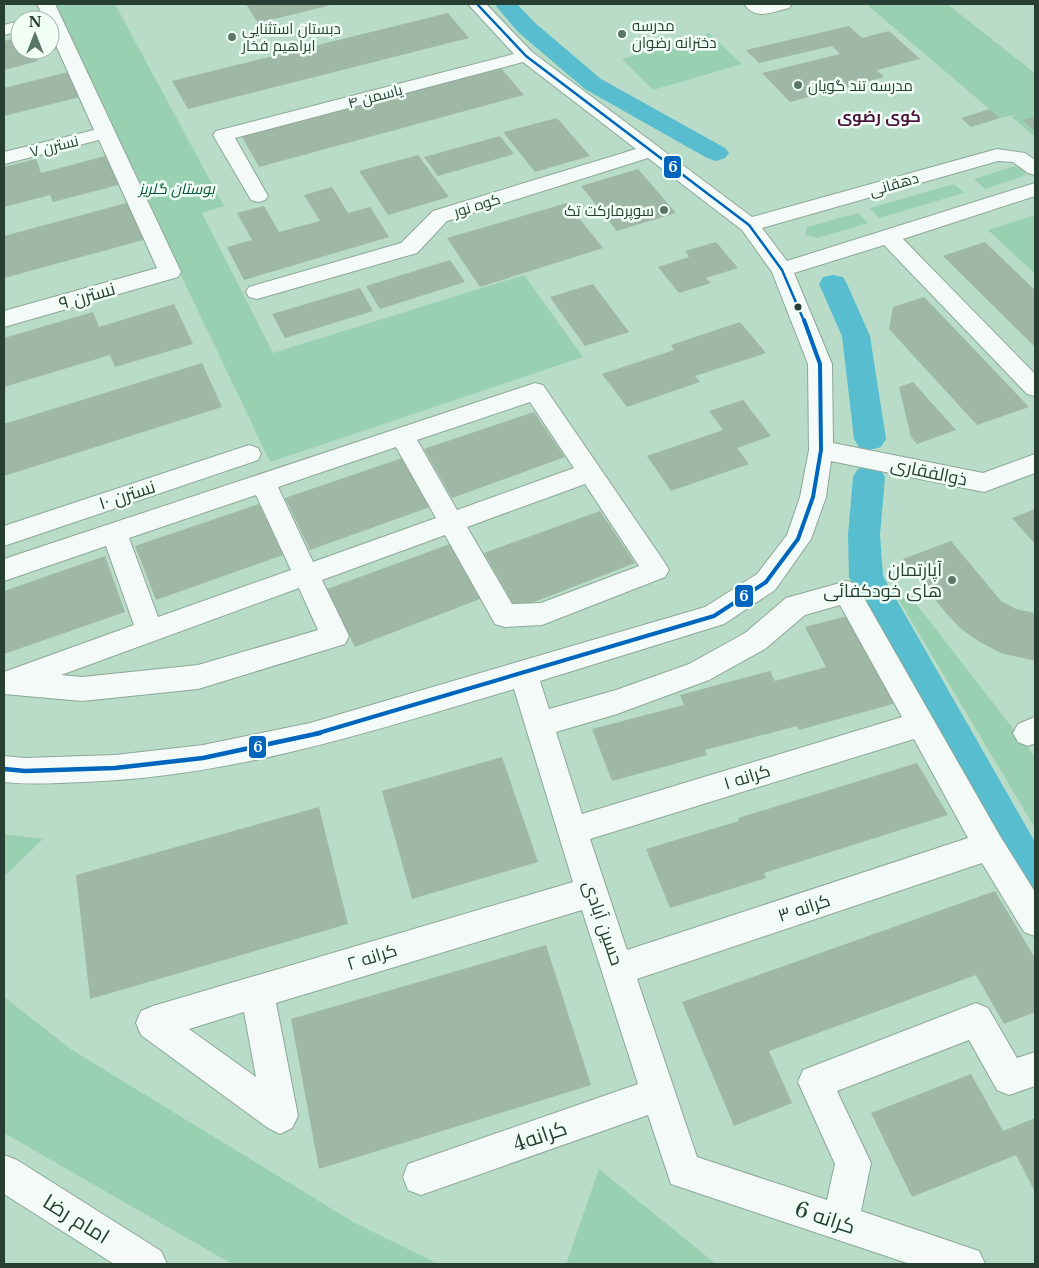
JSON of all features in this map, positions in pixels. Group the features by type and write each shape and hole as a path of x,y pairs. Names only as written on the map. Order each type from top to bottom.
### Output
{"main road":[{"path":"46,4 105,133"},
{"path":"4,769 25,771 114,768 203,758 310,736 714,616 766,582 798,539 813,497 821,450 820,364 782,270 749,225 526,56 477,4"},
{"path":"753,4 760,10 783,4"},
{"name":"یاسمن ۴","path":"258,196 223,135 526,56"},
{"name":"نسترن ۷","path":"4,158 105,133"},
{"name":"نسترن ۹","path":"4,320 170,272 105,133"},
{"name":"کوه نور","path":"256,292 409,248 440,216 650,151"},
{"name":"دهقانی","path":"749,225 997,155 1018,157 1035,169"},
{"path":"782,270 1035,189"},
{"path":"888,236 1035,388"},
{"path":"4,570 535,391 656,570 542,614 505,616 402,436"},
{"name":"ذوالفقاری","path":"821,450 984,483 1035,463"},
{"name":"نسترن ۱۰","path":"4,536 249,454"},
{"path":"5,682 591,472"},
{"path":"5,682 82,689 198,677 335,636 263,483"},
{"path":"114,533 150,631"},
{"path":"539,725 617,702 699,672 755,641 796,606 847,592 989,846 1035,922"},
{"name":"حسین آبادی","path":"524,674 572,831 684,1171"},
{"name":"کرانه ۱","path":"572,831 921,724"},
{"name":"کرانه ۳","path":"619,969 989,846"},
{"name":"کرانه ۲","path":"257,991 280,1116 153,1023 257,991 592,892"},
{"path":"840,1223 853,1163 815,1082 976,1020 1009,1078 1035,1068"},
{"name":"کرانه4","path":"421,1178 659,1094"},
{"name":"کرانه 6","path":"684,1171 966,1264"},
{"name":"امام رضا","path":"4,1173 148,1264"}],"green space":[{"name":"بوستان گلریز","path":"51,4 115,4 224,206 202,213 273,353 524,275 583,357 270,462 255,431 258,430 255,430 60,23 60,10 54,10"},
{"path":"866,4 947,4 1035,73 1035,137 1012,117 1020,114 1000,118"},
{"path":"709,33 742,64 653,90 622,59"},
{"path":"1015,166 1023,169 1026,175 985,189 974,179"},
{"path":"954,184 964,193 879,218 870,208"},
{"path":"858,213 868,223 818,238 805,235 807,227"},
{"path":"1035,215 1035,274 988,230"},
{"path":"910,596 1035,757 1035,828 899,600"},
{"path":"4,834 43,839 4,877"},
{"path":"4,997 72,1050 355,1223 438,1264 232,1264 4,1133"},
{"path":"599,1169 716,1264 566,1264"}],"building":[{"path":"246,4 335,4 258,23"},
{"path":"448,13 469,38 188,109 172,81"},
{"path":"849,26 862,38 889,31 920,59 877,70 884,77 790,102 762,73 840,54 832,46 759,63 746,50"},
{"path":"10,40 10,60 38,61 4,70 4,41"},
{"path":"500,67 524,95 259,167 241,135"},
{"path":"68,72 80,97 4,116 4,88"},
{"path":"990,109 1000,118 971,127 961,118"},
{"path":"1032,117 1035,120 1035,131 1022,120"},
{"path":"557,118 590,156 535,172 503,132"},
{"path":"500,136 514,154 438,176 424,157"},
{"path":"109,155 122,184 53,202 50,195 4,207 4,167 36,159 41,173"},
{"path":"418,155 449,197 388,215 359,171"},
{"path":"638,169 676,213 617,231 581,186"},
{"path":"332,187 348,213 370,207 389,237 244,280 227,247 252,240 237,213 264,206 279,232 320,221 304,195"},
{"path":"130,202 147,239 4,278 4,236"},
{"path":"567,203 603,248 480,287 447,238"},
{"path":"716,242 738,268 706,278 711,283 679,293 658,267 689,257 685,251"},
{"path":"985,242 1035,290 1035,347 943,256"},
{"path":"450,260 465,282 380,309 366,286"},
{"path":"593,284 629,332 585,346 550,297"},
{"path":"360,288 373,311 285,338 272,314"},
{"path":"924,297 1029,407 977,425 889,329 893,307"},
{"path":"174,304 193,344 115,367 110,355 4,387 4,338 93,312 99,327"},
{"path":"740,322 766,353 695,376 700,382 627,407 602,374 674,350 671,345"},
{"path":"202,363 222,407 4,476 4,424"},
{"path":"913,382 956,430 917,444 911,437 899,387"},
{"path":"743,400 771,436 737,448 749,464 671,491 647,456 723,430 709,411"},
{"path":"534,412 565,457 452,498 424,449"},
{"path":"402,458 430,507 310,550 285,498"},
{"path":"259,504 283,555 156,600 135,546"},
{"path":"1035,509 1035,544 1012,518"},
{"path":"600,511 635,563 516,609 484,553"},
{"name":"آپارتمان های خودکفائی","path":"951,541 1001,601 1016,609 1035,613 1035,661 1001,653 961,629 903,559"},
{"path":"450,544 480,599 355,647 327,589"},
{"path":"105,556 125,612 4,654 4,591"},
{"path":"851,615 900,702 799,730 797,726 705,750 707,755 612,781 592,729 684,705 680,695 770,671 775,681 826,667 805,627"},
{"path":"502,757 538,862 412,899 382,791"},
{"path":"917,763 948,815 764,873 766,878 670,908 646,849 739,821 738,818"},
{"path":"319,807 348,924 90,999 76,875"},
{"path":"995,891 1035,958 1035,1012 1004,1024 976,975 769,1051 792,1103 734,1126 682,1002"},
{"path":"546,945 591,1085 319,1169 291,1019"},
{"path":"971,1074 1003,1131 1035,1118 1035,1192 1016,1155 912,1197 871,1113"}],"waterway":[{"path":"507,6 526,27 593,84 716,153"},
{"path":"833,284 856,336 870,439"},
{"path":"869,477 864,535 866,577 1035,880"}],"transit line":[{"name":"6","path":"4,769 25,771 115,768 203,758 310,736 714,616 766,582 798,539 813,497 821,450 820,364 782,270 749,225 526,56 477,4"}],"place":[{"name":"مدرسه دخترانه رضوان","path":"622,34"},
{"name":"دبستان استثنایی ابراهیم فخار","path":"232,37"},
{"name":"مدرسه تند گویان","path":"798,85"},
{"name":"سوپرمارکت تک","path":"664,210"},
{"name":"آپارتمان های خودکفائی","path":"952,580"}],"district":[{"name":"کوی رضوی","path":"879,116"}]}
